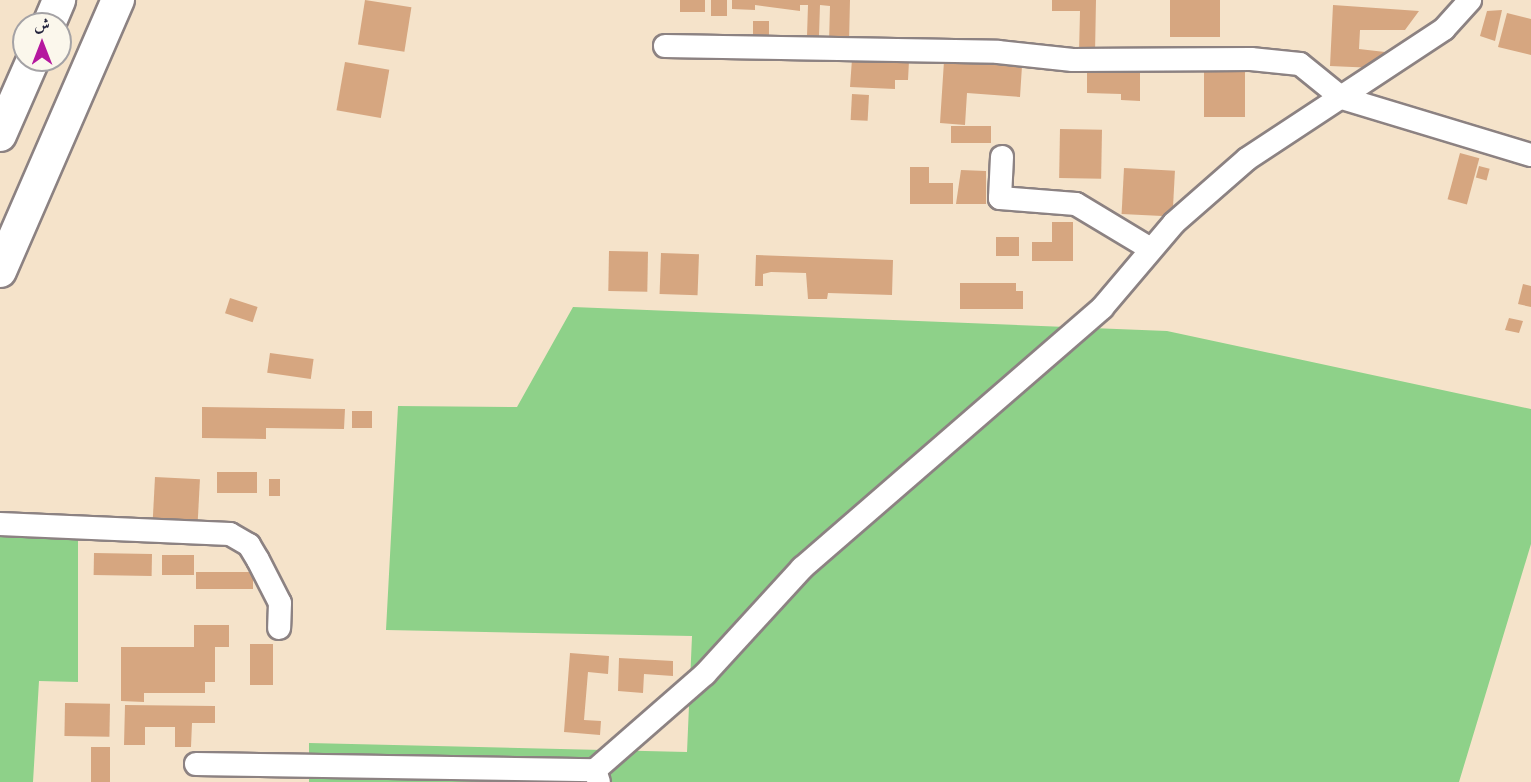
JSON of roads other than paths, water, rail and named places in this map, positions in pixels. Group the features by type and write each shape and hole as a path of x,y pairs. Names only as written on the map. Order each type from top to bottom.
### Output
{"main road":[{"path":"0,271 118,0"},
{"path":"0,135 28,72"}],"street":[{"path":"196,764 597,776 705,674 802,568 1102,308 1151,249 1247,159 1444,29 1470,0"},
{"path":"665,46 998,52 1073,60 1251,59 1300,64 1342,98 1531,155"},
{"path":"1002,157 1000,198 1076,204 1151,249"},
{"path":"0,524 230,534 249,545 258,560 280,603 279,628"}]}
